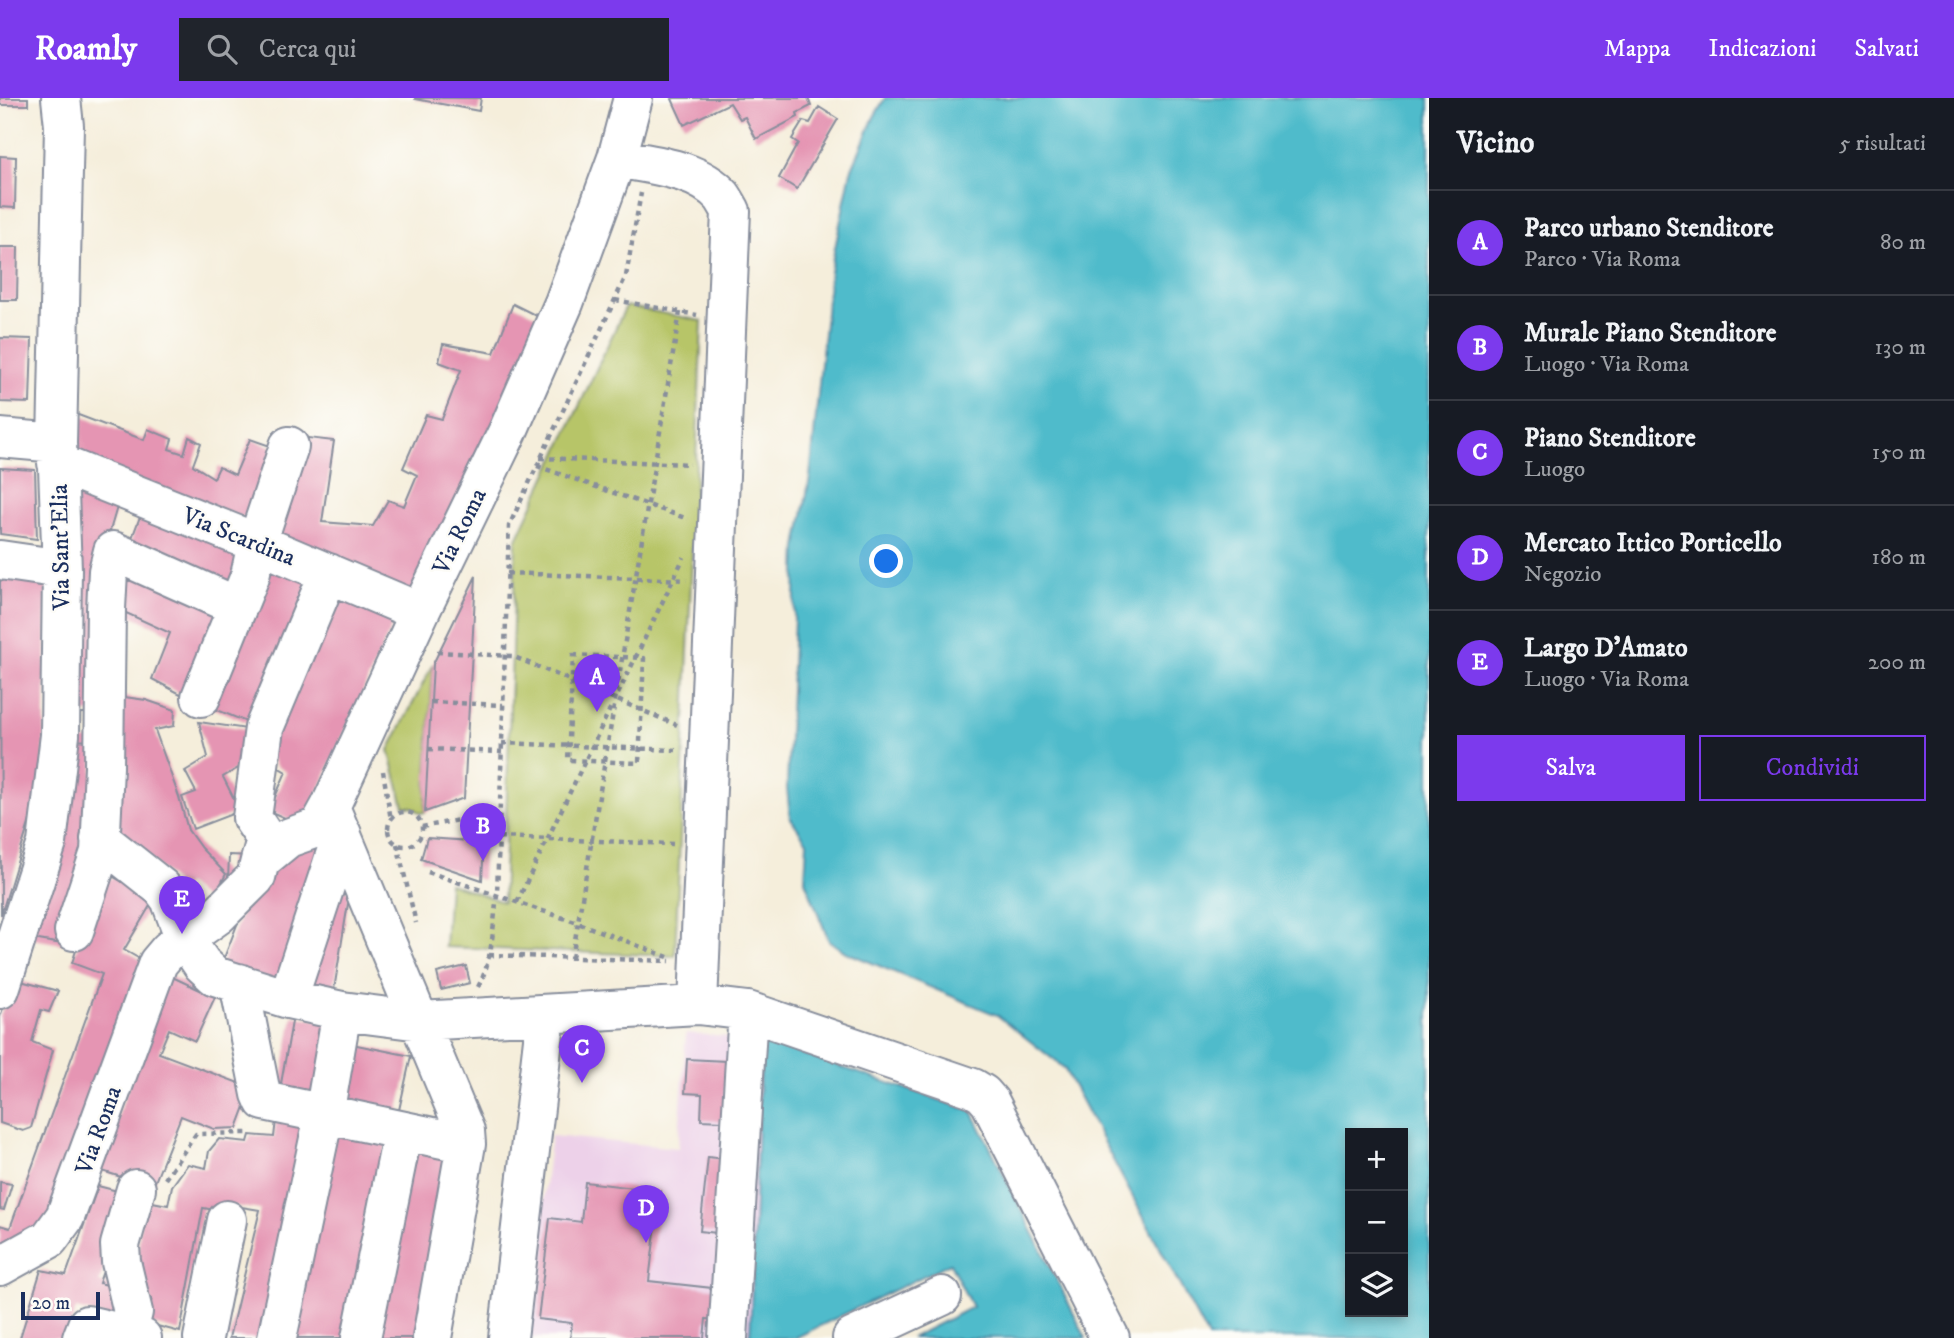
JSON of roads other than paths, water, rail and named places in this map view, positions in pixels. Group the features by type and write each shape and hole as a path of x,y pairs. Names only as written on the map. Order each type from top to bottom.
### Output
{"street":[{"name":"Via Sant'Elia","path":"0,989 9,934 47,843 59,749 62,569 57,453 64,126 61,98"},
{"name":"Via Roma","path":"0,1266 49,1239 65,1217 171,951 218,915 256,877 260,861 288,838 336,821 419,614 508,431 564,303 631,161 633,98"},
{"path":"631,161 682,172 706,183 722,197 731,211 698,1005"},
{"name":"Via Scardina","path":"0,438 57,453 419,614"},
{"path":"201,697 250,576 257,543 289,446"},
{"path":"74,931 100,852 106,608 108,571 113,551 236,606"},
{"path":"0,560 62,569"},
{"path":"260,861 266,839 252,818 264,728 329,573"},
{"path":"288,999 336,821"},
{"path":"336,821 465,1131 467,1144 432,1338"},
{"path":"100,839 162,888 170,899 171,951 202,964 215,976 288,999 342,1011 420,1021 698,1005 748,1011 973,1088 990,1102 1110,1338"},
{"path":"239,983 264,1101 467,1144"},
{"path":"277,1338 324,1115 342,1011"},
{"path":"728,1338 748,1011"},
{"path":"508,1338 546,1014"},
{"path":"361,1338 403,1132"},
{"path":"82,1338 87,1325 134,1336 120,1245 136,1189"},
{"path":"203,1338 227,1220"},
{"path":"852,1338 942,1296"}],"water":[{"path":"885,98 1429,98 1429,1338 1208,1338 1064,1068 997,1015 846,952 829,941 805,880 807,842 790,817 787,788 797,547 810,477 830,272 851,171"},
{"path":"761,1040 972,1111 1086,1338 911,1338 972,1307 950,1263 795,1338 750,1338"}],"place":[{"name":"Parco urbano Stenditore","path":"597,712"},
{"name":"Murale Piano Stenditore","path":"483,861"},
{"name":"Largo D'Amato","path":"182,934"},
{"name":"Piano Stenditore","path":"582,1083"},
{"name":"Mercato Ittico Porticello","path":"646,1243"}]}
